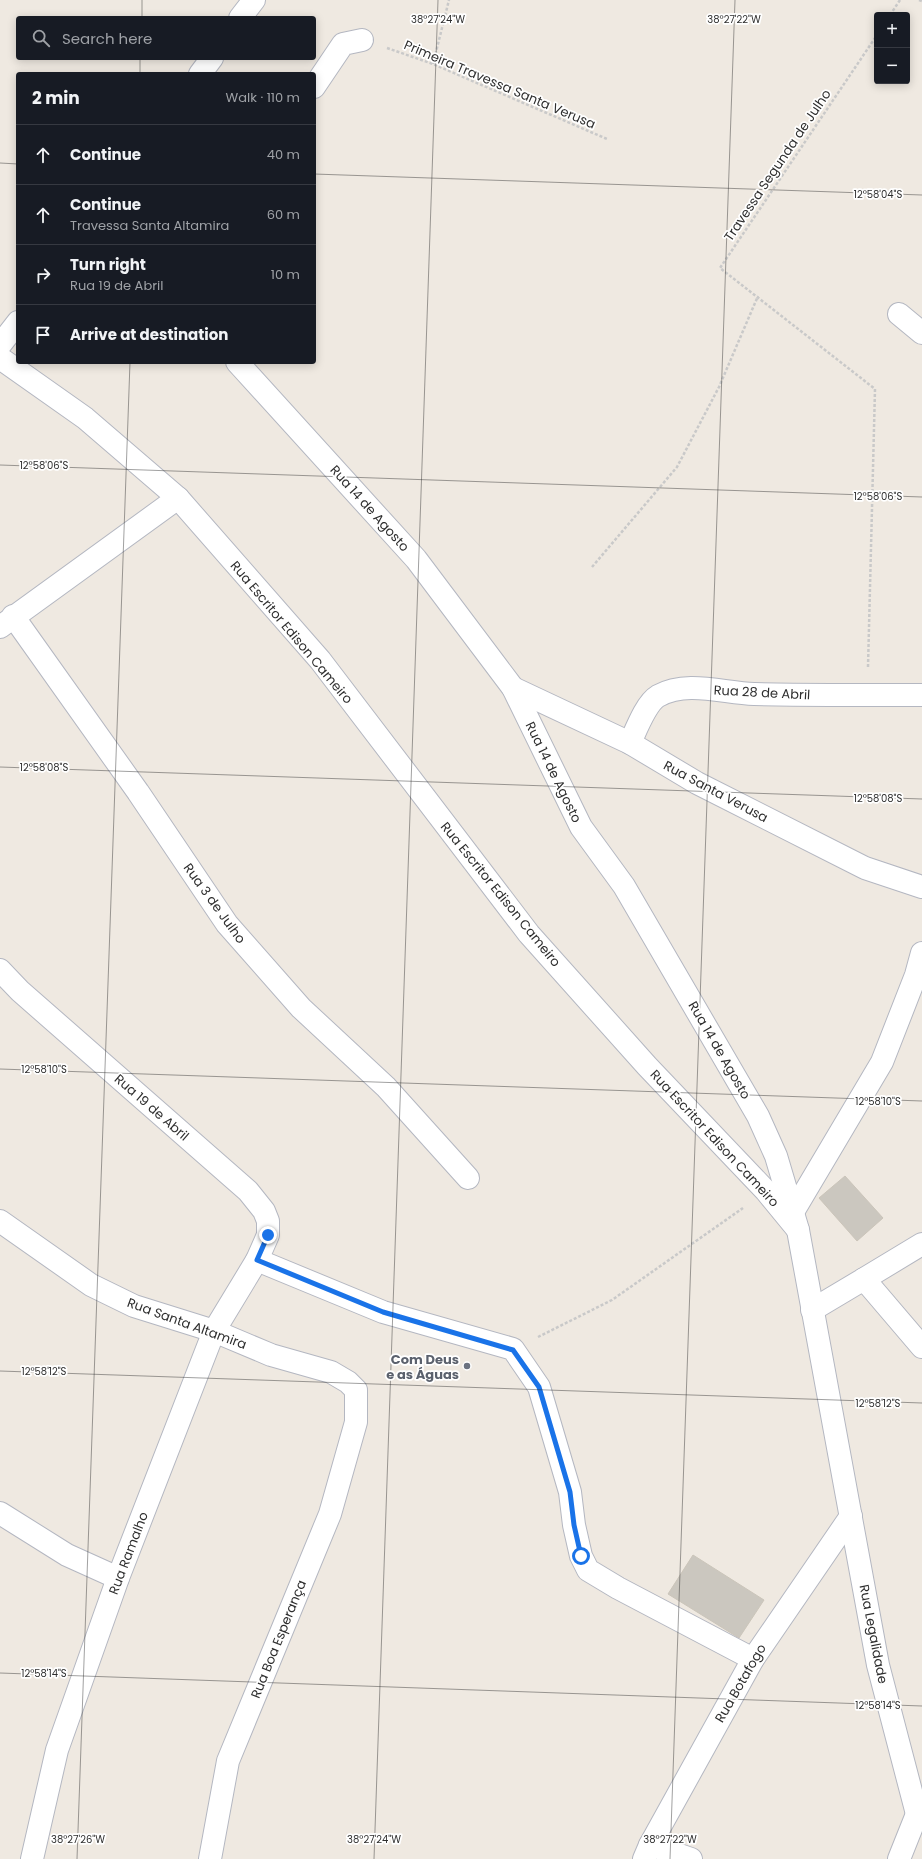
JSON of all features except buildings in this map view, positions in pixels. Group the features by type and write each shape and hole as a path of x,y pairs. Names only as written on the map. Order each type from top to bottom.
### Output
{"street":[{"path":"242,16 254,0"},
{"path":"316,84 343,44 362,40"},
{"path":"202,72 210,60"},
{"path":"899,314 922,333"},
{"path":"0,345 16,325"},
{"name":"Rua Escritor Edison Cameiro","path":"0,358 85,418 178,498 320,660 529,934 647,1066 796,1221 851,1516"},
{"name":"Rua 14 de Agosto","path":"239,364 416,559 514,688 581,827 624,886 758,1116 776,1156 796,1221"},
{"path":"7,621 178,498"},
{"name":"Rua 3 de Julho","path":"7,621 138,792 227,924 301,1008 386,1087 468,1178"},
{"name":"Rua Santa Verusa","path":"514,688 630,743 697,783 865,868 922,887"},
{"name":"Rua 28 de Abril","path":"630,743 650,704 656,698 672,690 703,688 752,694 922,695"},
{"path":"796,1221 813,1182 882,1062 916,975 922,953"},
{"name":"Rua 19 de Abril","path":"0,970 20,991 248,1191 264,1211 268,1221 268,1235 257,1260"},
{"name":"Rua Santa Altamira","path":"0,1221 91,1285 134,1306 214,1331 271,1355 331,1372 348,1382 356,1390 356,1422"},
{"path":"812,1310 922,1244"},
{"path":"257,1260 383,1312 513,1350 539,1387 570,1492 574,1525 581,1556 588,1570 618,1588 753,1658"},
{"name":"Rua Ramalho","path":"32,1859 57,1750 118,1578 214,1331 257,1260"},
{"path":"864,1278 922,1347"},
{"name":"Rua Boa Esperança","path":"210,1859 228,1761 330,1514 356,1422"},
{"path":"0,1513 67,1555 118,1578"},
{"name":"Rua Botafogo","path":"647,1852 753,1658 851,1516"},
{"name":"Rua Legalidade","path":"851,1516 878,1664 919,1816"},
{"path":"899,1859 919,1816"},
{"path":"647,1852 691,1859"}],"path":[{"path":"433,64 449,0"},
{"path":"892,12 900,0"},
{"name":"Travessa Segunda de Julho","path":"758,296 720,268 874,39"},
{"name":"Primeira Travessa Santa Verusa","path":"362,40 433,64 607,139"},
{"path":"592,567 677,467 719,387 758,296 875,389 867,695"},
{"path":"513,1350 612,1300 766,1191"}],"place":[{"name":"Com Deus e as Águas","path":"467,1366"}],"route":[{"path":"268,1235 257,1260 383,1312 513,1350 539,1387 570,1492 574,1525 581,1556"}]}
